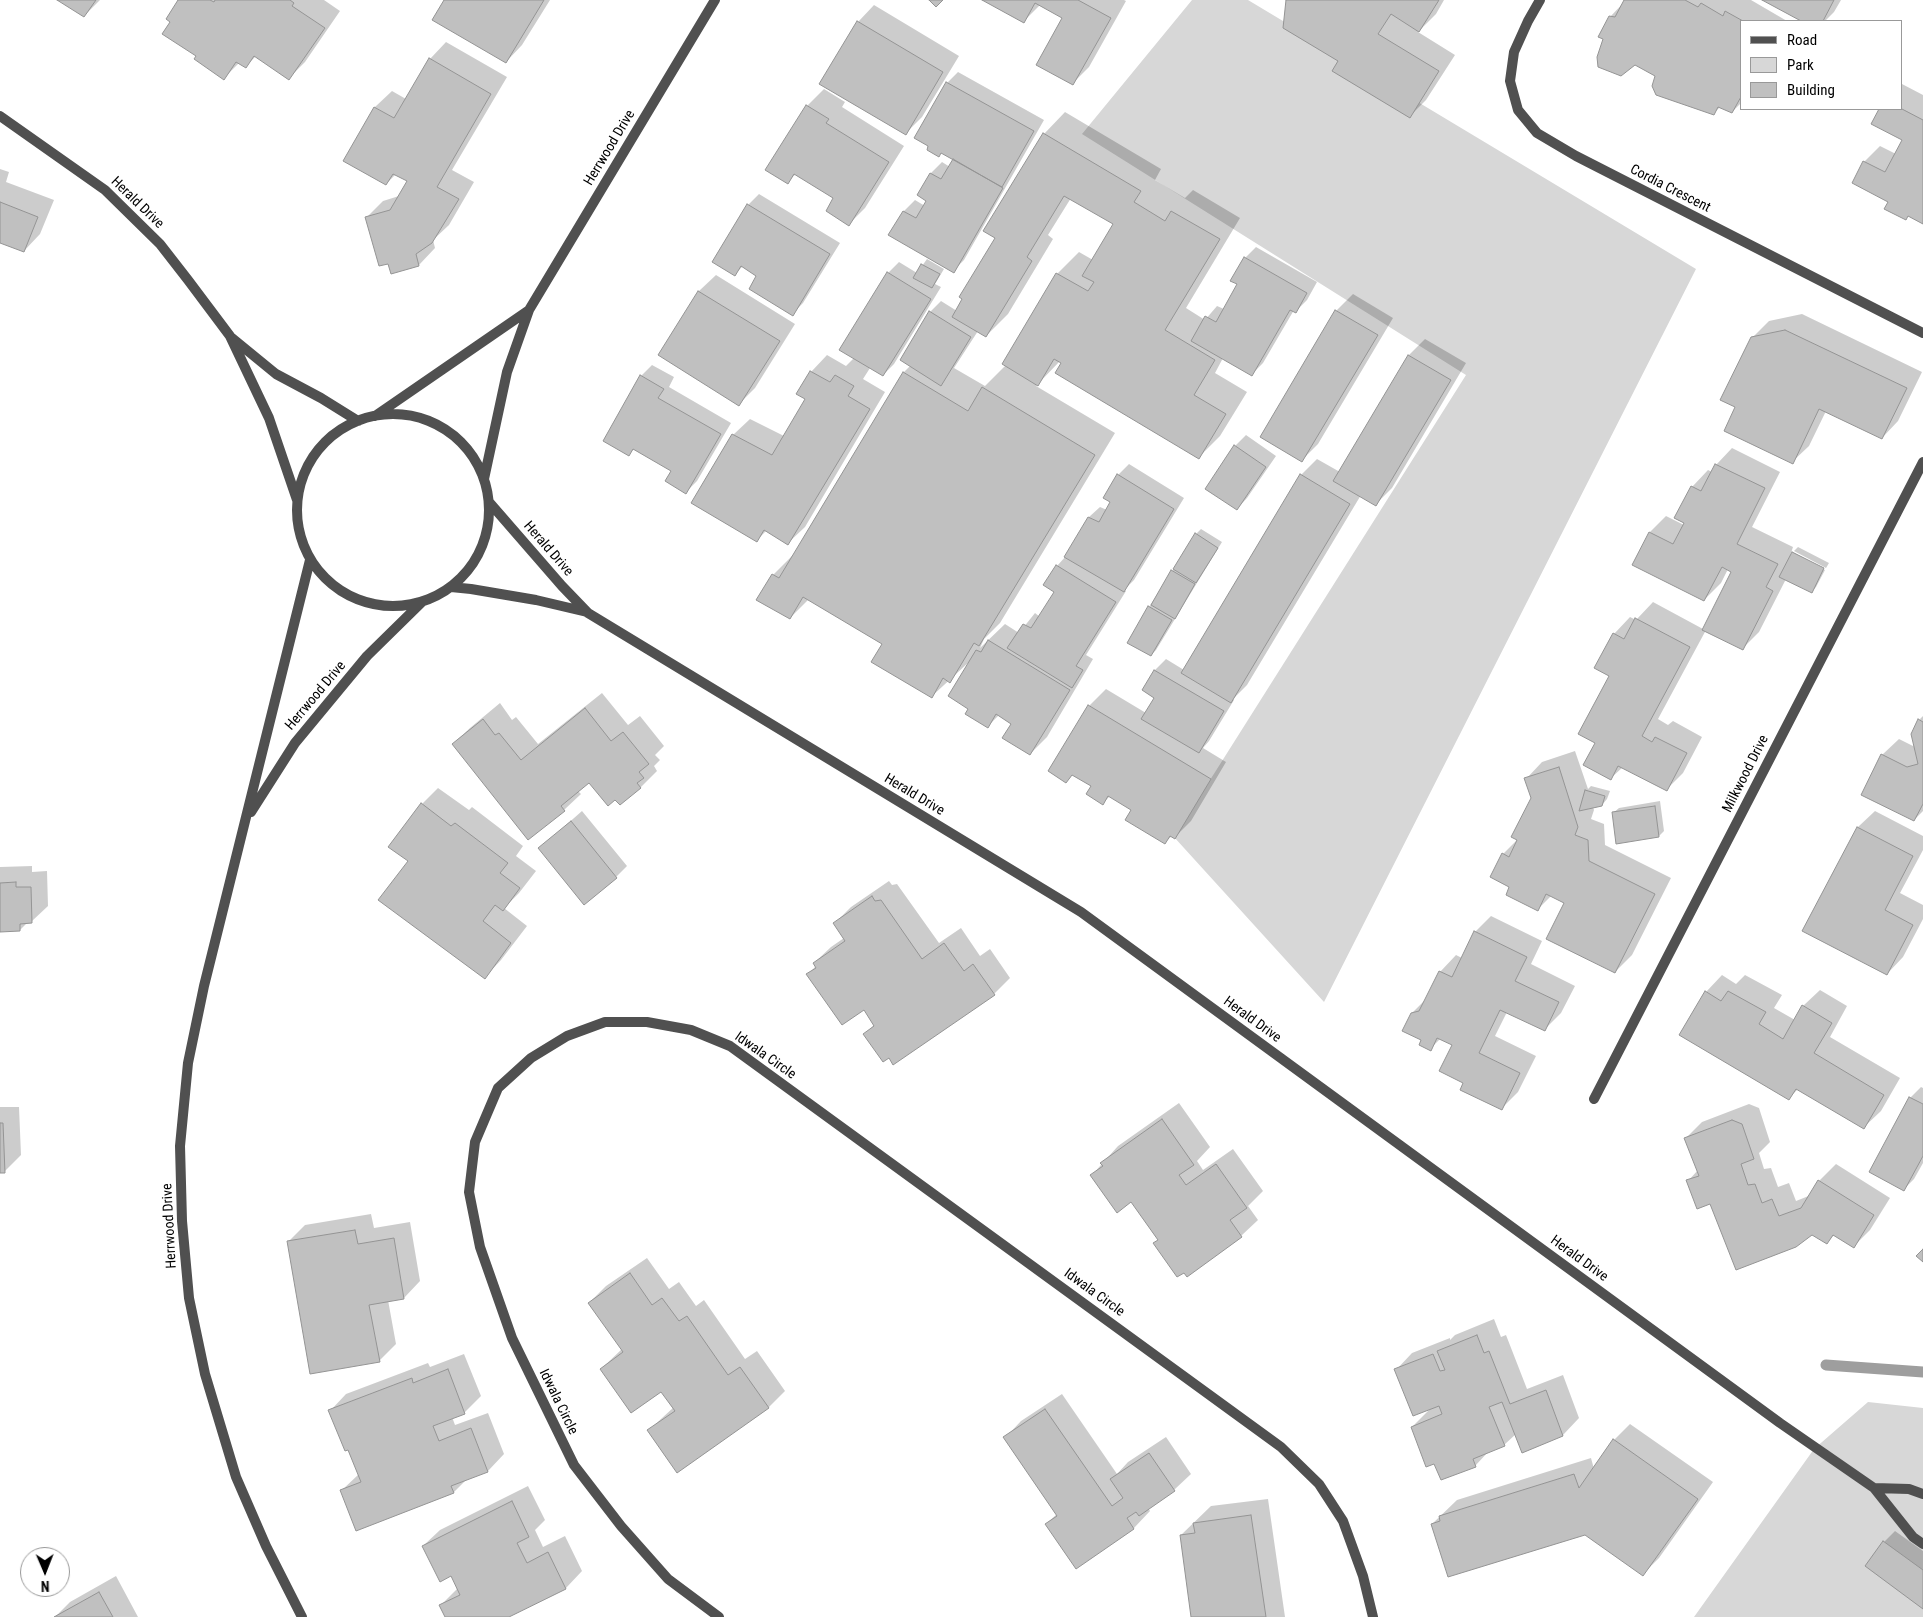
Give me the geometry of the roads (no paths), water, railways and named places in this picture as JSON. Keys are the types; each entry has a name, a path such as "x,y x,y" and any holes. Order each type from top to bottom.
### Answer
{"street":[{"name":"Herrwood Drive","path":"484,479 507,372 529,310 715,0"},
{"name":"Cordia Crescent","path":"1540,0 1514,52 1510,81 1518,110 1537,133 1576,156 1923,333"},
{"name":"Herald Drive","path":"0,116 105,190 160,244 230,336 269,418 297,501"},
{"name":"Herrwood Drive","path":"375,416 529,310"},
{"name":"Herald Drive","path":"230,336 276,374 321,398 358,421"},
{"path":"403,414 429,421 453,435 472,454 484,479 489,502 487,534 474,564 451,587 422,602 390,606 359,600 331,584 310,560 298,532 297,501 304,474 318,450 338,431 358,421 375,416 403,414"},
{"name":"Milkwood Drive","path":"1594,1099 1923,462"},
{"name":"Herald Drive","path":"489,502 588,613 1081,912 1780,1422 1874,1488 1913,1537 1923,1544"},
{"name":"Herrwood Drive","path":"302,1617 266,1546 233,1468 205,1374 189,1298 182,1221 180,1146 188,1063 204,986 310,560"},
{"name":"Herald Drive","path":"451,587 536,600 588,613"},
{"name":"Herrwood Drive","path":"246,819 295,742 367,656 422,602"},
{"name":"Idwala Circle","path":"719,1617 668,1579 621,1526 574,1465 512,1338 480,1247 469,1192 475,1142 498,1088 531,1058 567,1036 606,1022 647,1022 691,1030 730,1046 1281,1447 1319,1484 1343,1521 1362,1576 1373,1617"},
{"path":"1874,1488 1910,1489 1923,1494"}],"waterway":[{"path":"1826,1365 1923,1372"}]}
